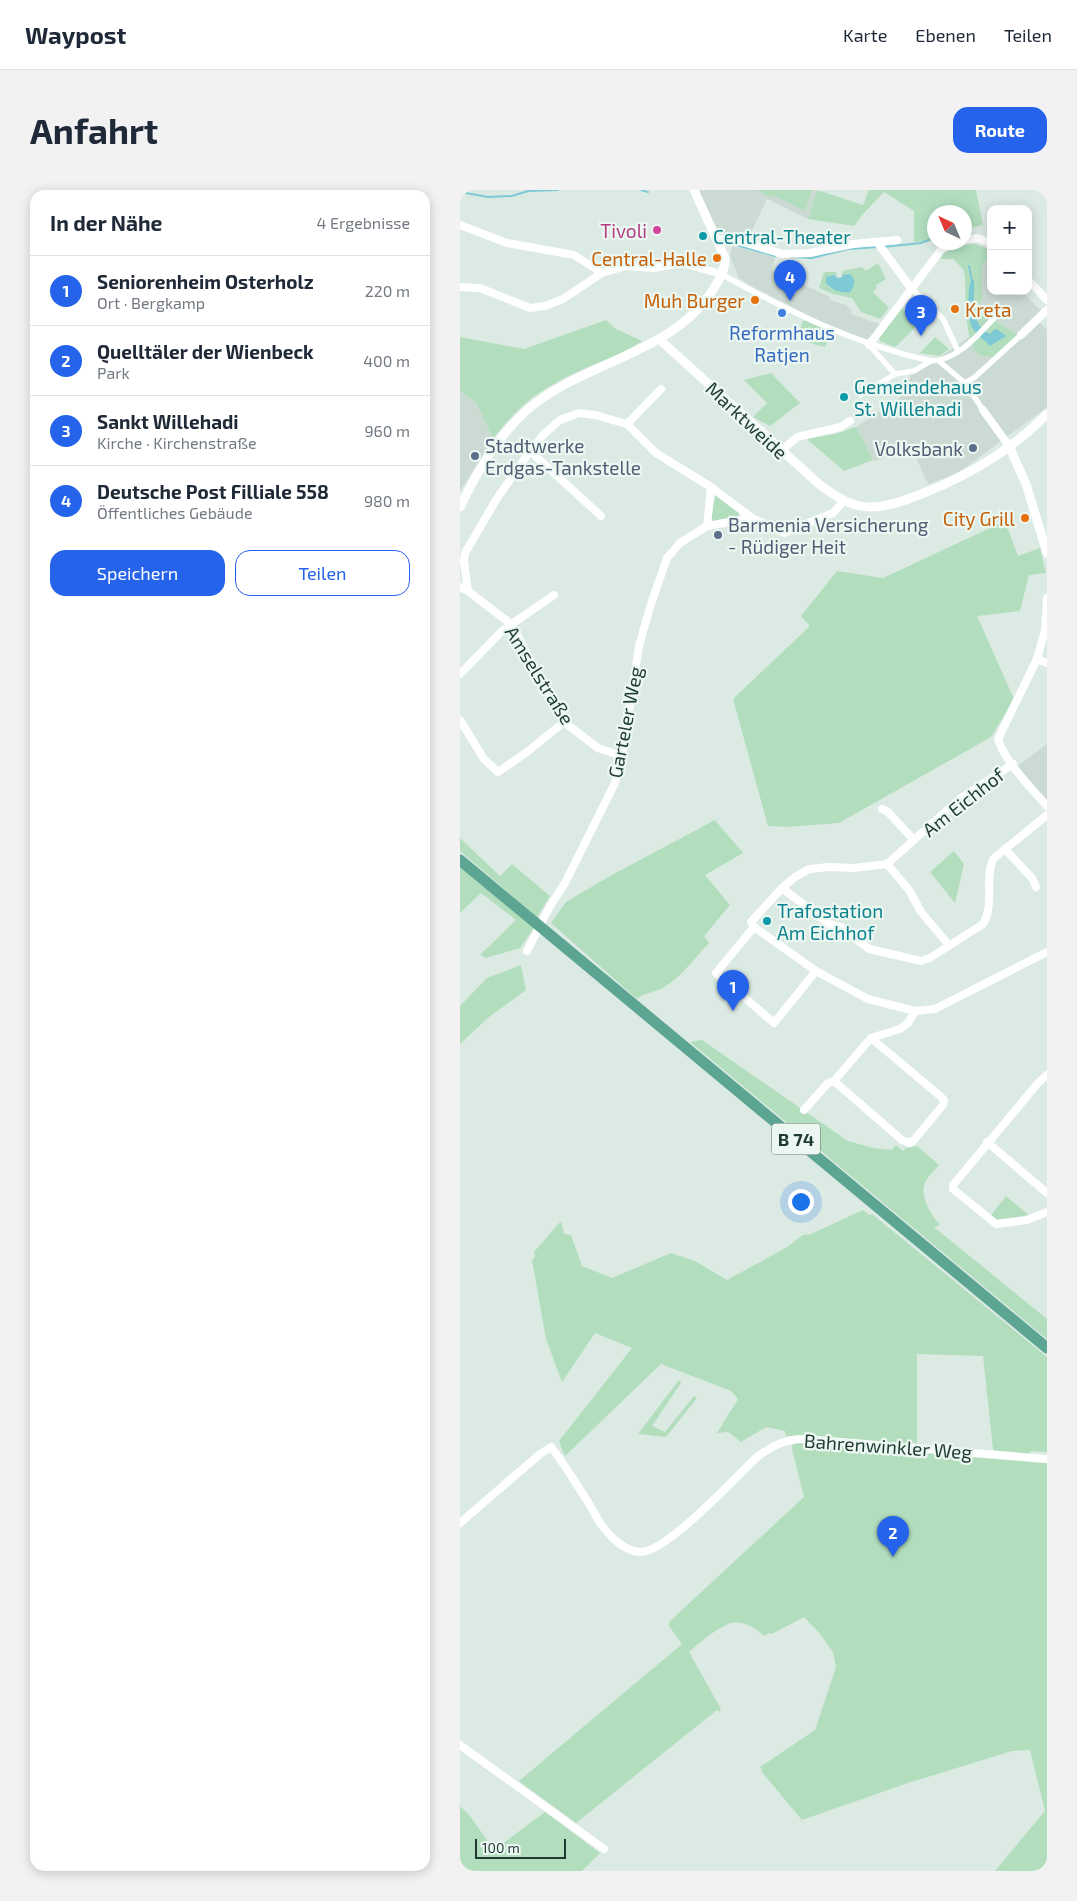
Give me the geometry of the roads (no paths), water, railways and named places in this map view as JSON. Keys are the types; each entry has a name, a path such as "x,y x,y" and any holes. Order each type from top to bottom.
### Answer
{"main road":[{"name":"B 74","path":"460,860 1047,1348"}],"street":[{"path":"460,507 491,452 509,428 527,410 544,397 575,379 659,339 687,318 704,301 726,264 694,190"},
{"path":"460,225 507,243 574,255 602,273"},
{"path":"717,241 729,238 783,254 880,245 897,240"},
{"path":"972,239 977,238 987,242"},
{"path":"880,245 911,288 942,319 958,351"},
{"path":"869,345 941,250"},
{"path":"460,287 480,288 530,308 545,306 563,299 602,273 626,266 654,268 682,263 721,274 802,317 869,345 931,361 939,361 967,346 995,317"},
{"path":"1032,284 1047,300"},
{"path":"965,383 975,377 1047,310"},
{"name":"Marktweide","path":"659,339 781,451 820,485 841,499"},
{"path":"869,345 895,374"},
{"path":"862,395 895,374 914,371 931,361"},
{"path":"939,361 965,383 1009,446 1026,484 1047,553"},
{"path":"627,424 661,390"},
{"path":"468,591 464,561 465,554 496,500 544,434 560,420 579,413 595,415 627,424 656,454 711,487 752,518 784,533 834,513 841,499 858,506 870,507 903,501 955,480 1009,446 1047,414"},
{"path":"781,451 797,437 841,427 850,420"},
{"path":"530,451 601,516"},
{"path":"707,526 711,487"},
{"name":"Garteler Weg","path":"527,952 572,869 615,783 622,756 640,646 665,562 680,543 707,526 752,518"},
{"name":"Amselstraße","path":"460,587 511,624 564,722 598,748 622,756"},
{"path":"460,674 503,630 554,595"},
{"path":"1047,598 1045,630 1037,659 998,739 1000,747 1012,764 1047,806"},
{"path":"1037,659 1047,663"},
{"path":"460,720 484,759 498,772 527,752 564,722"},
{"name":"Am Eichhof","path":"887,864 961,798 1012,764"},
{"name":"Am Eichhof","path":"882,809 887,811 914,840"},
{"path":"782,888 829,924 841,927 869,949 920,961 930,958 983,924 988,916 988,869 993,859 1047,814"},
{"path":"1005,849 1032,878 1036,887"},
{"path":"816,972 774,1023 716,973 782,888 795,877 809,869 829,867 854,868 887,864 910,890 921,912 949,945"},
{"path":"752,925 816,972 868,999 915,1011 935,1009 1047,952"},
{"path":"804,1110 828,1082 834,1081 871,1038 900,1029 908,1023 915,1011"},
{"path":"834,1081 902,1140 910,1143 914,1140 943,1105 944,1100 871,1038"},
{"path":"1047,1075 1038,1082 953,1185 953,1189 996,1224 1027,1220 1047,1212"},
{"path":"988,1142 1047,1193"},
{"name":"Bahrenwinkler Weg","path":"460,1523 540,1454 551,1447 562,1460 602,1526 619,1544 630,1550 641,1552 651,1550 673,1536 757,1457 784,1441 804,1439 1047,1459"},
{"path":"460,1745 604,1849"}],"water":[{"path":"850,274 854,283 850,292 837,291 826,283 826,277 834,275 838,278 842,277 842,275"},
{"path":"972,279 974,280 974,310 979,324 983,330 990,334 995,329 1006,336 990,346 977,334 971,325 969,296"}],"waterway":[{"path":"460,192 488,197 512,196 528,191 558,190"},
{"path":"641,190 648,192"},
{"path":"883,247 927,241"},
{"path":"729,243 775,256"},
{"path":"790,257 812,258 848,249 879,247"},
{"path":"969,266 972,281"}],"place":[{"name":"Tivoli","path":"657,230"},
{"name":"Central-Theater","path":"703,236"},
{"name":"Central-Halle","path":"717,258"},
{"name":"Muh Burger","path":"755,300"},
{"name":"Deutsche Post Filliale 558","path":"790,301"},
{"name":"Kreta","path":"955,309"},
{"name":"Reformhaus Ratjen","path":"782,313"},
{"name":"Sankt Willehadi","path":"921,336"},
{"name":"Gemeindehaus St. Willehadi","path":"844,397"},
{"name":"Volksbank","path":"973,448"},
{"name":"Stadtwerke Erdgas-Tankstelle","path":"475,456"},
{"name":"City Grill","path":"1025,518"},
{"name":"Barmenia Versicherung - Rüdiger Heit","path":"718,535"},
{"name":"Trafostation Am Eichhof","path":"767,921"},
{"name":"Seniorenheim Osterholz","path":"733,1011"},
{"name":"Quelltäler der Wienbeck","path":"893,1557"}]}
